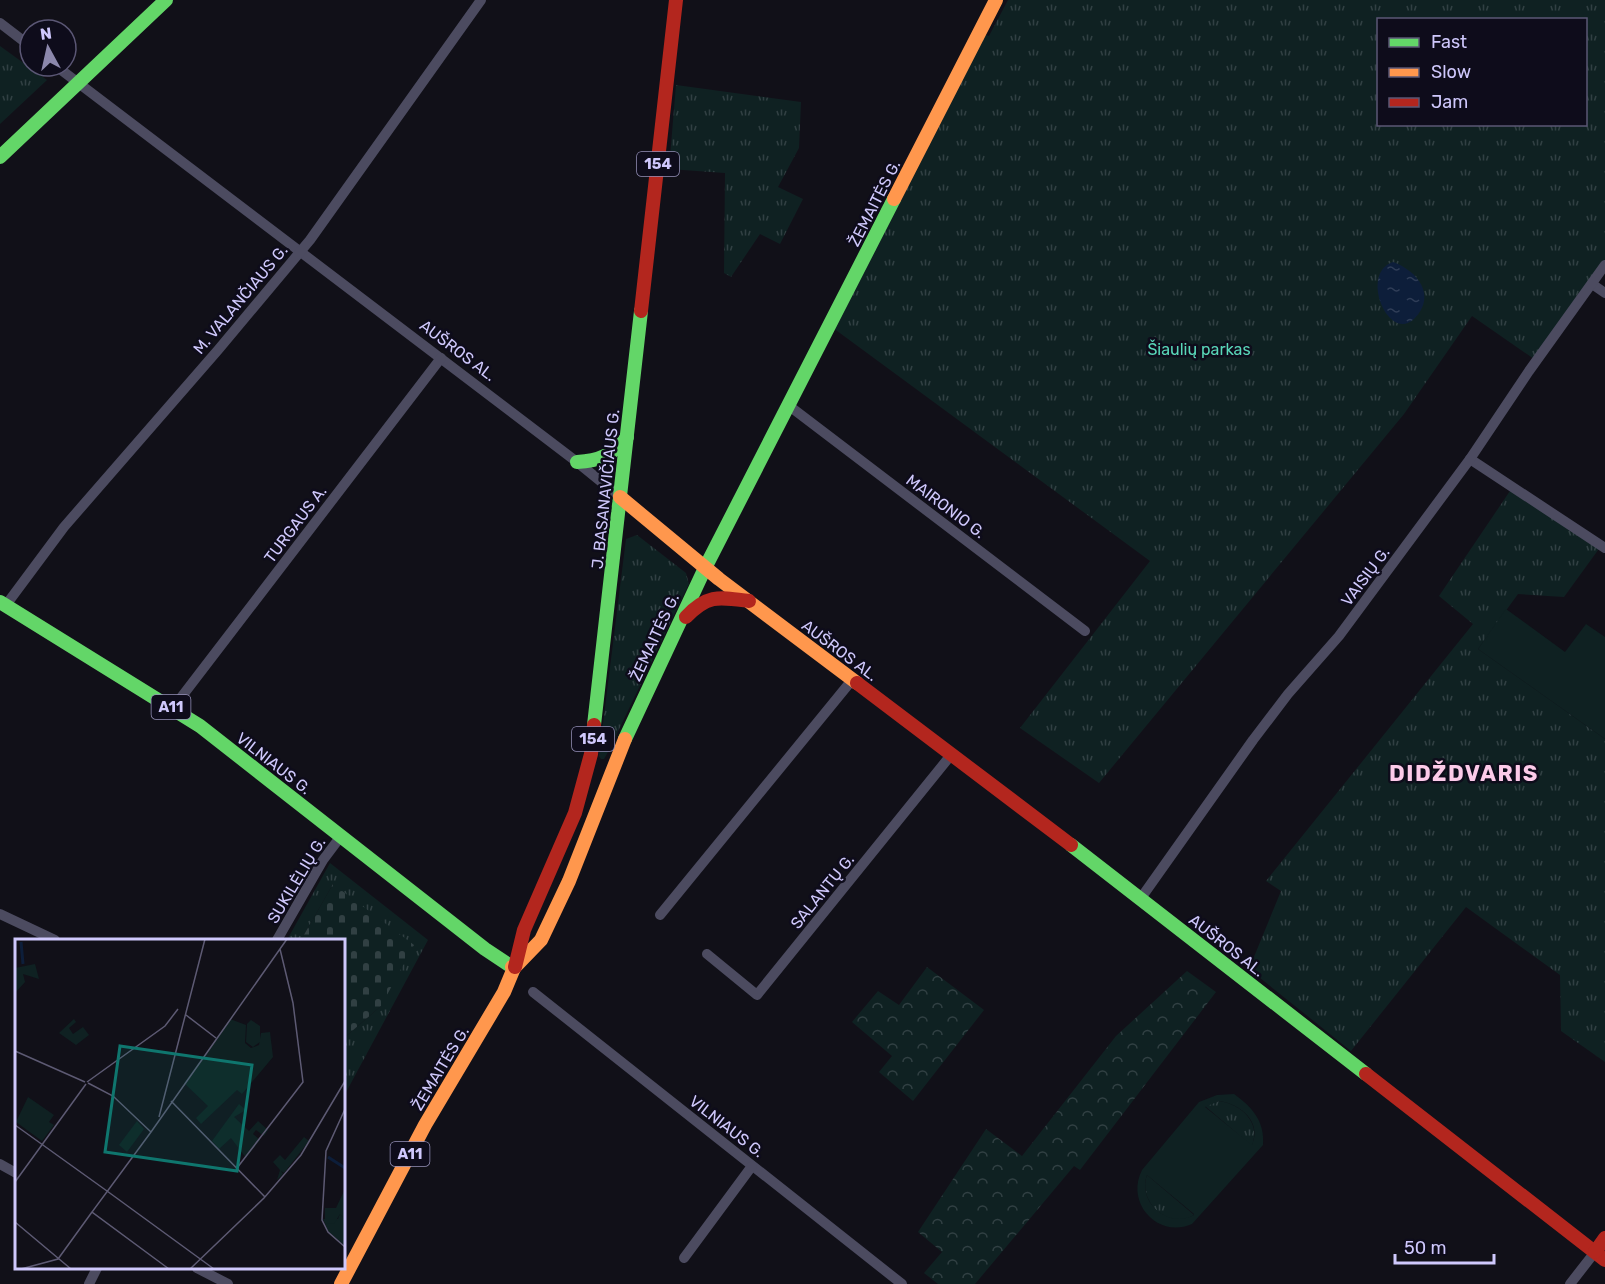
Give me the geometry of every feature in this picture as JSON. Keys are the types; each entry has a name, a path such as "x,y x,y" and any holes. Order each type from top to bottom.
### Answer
{"main road":[{"path":"0,157 166,0"},
{"name":"J. BASANAVIČIAUS G.","path":"514,968 524,930 575,813 591,754 676,0"},
{"name":"ŽEMAITĖS G.","path":"341,1284 425,1125 504,992 514,968 541,940 569,881 627,734 705,568 996,0"},
{"path":"577,462 603,459 617,450 627,436"},
{"name":"AUŠROS AL.","path":"620,497 705,568 1141,898 1600,1256"},
{"path":"677,627 696,605 714,596 749,601"},
{"name":"VILNIAUS G.","path":"3,603 200,726 485,949 514,968"},
{"path":"1600,1256 1605,1238"}],"street":[{"name":"M. VALANČIAUS G.","path":"3,603 64,527 301,251 481,0"},
{"path":"0,23 18,37"},
{"name":"AUŠROS AL.","path":"72,78 301,251 620,497"},
{"name":"VAISIŲ G.","path":"1141,898 1253,740 1288,694 1339,636 1470,459 1529,371 1605,265"},
{"path":"1592,284 1605,293"},
{"name":"TURGAUS A.","path":"173,708 441,358"},
{"name":"MAIRONIO G.","path":"788,405 1085,631"},
{"path":"1470,459 1605,548"},
{"path":"660,915 852,680"},
{"name":"SALANTŲ G.","path":"707,954 758,995 951,755"},
{"name":"SUKILĖLIŲ G.","path":"278,939 323,860 341,836"},
{"path":"0,914 53,939"},
{"name":"VILNIAUS G.","path":"533,992 902,1284"},
{"path":"0,1164 15,1172"},
{"path":"684,1258 752,1166"},
{"path":"1570,1284 1600,1256"},
{"path":"89,1284 96,1269"},
{"path":"199,1269 228,1284"}],"green space":[{"name":"Šiaulių parkas","path":"1008,0 1605,0 1605,265 1537,361 1472,316 1404,414 1099,783 1020,728 1150,561 829,325 979,33 989,36"},
{"path":"0,46 18,59 18,78 44,78 47,80 0,124"},
{"path":"676,85 801,102 799,148 778,187 803,199 780,244 760,234 731,277 724,273 725,173 669,169"},
{"path":"1512,488 1601,546 1564,597 1518,594 1478,649 1605,739 1605,1062 1561,1031 1560,975 1466,907 1351,1051 1249,969 1281,891 1266,881 1473,624 1439,596"},
{"path":"637,535 686,573 689,584 609,750 604,759 601,759 599,756 626,539"},
{"path":"1506,609 1565,652 1586,624 1605,637 1605,739 1478,649"},
{"path":"330,863 428,940 345,1094 345,1037 381,1006 333,884 302,939 288,939"},
{"path":"333,884 414,945 381,1006 345,1037 345,939 302,939"},
{"path":"927,967 984,1010 913,1101 879,1072 892,1056 852,1022 878,991 899,1005"},
{"path":"1187,971 1216,992 1080,1170 1074,1166 975,1284 938,1284 924,1273 942,1252 918,1232 986,1129 1022,1156 1116,1036"},
{"path":"1234,1094 1252,1110 1262,1129 1263,1145 1192,1224 1167,1227 1148,1215 1141,1206 1138,1182 1142,1170 1199,1102 1217,1095","holes":["1219,1101 1235,1106 1248,1116 1254,1129 1252,1145 1205,1107","1147,1175 1194,1214 1194,1215 1175,1219 1157,1211 1147,1195 1145,1185"]},
{"path":"1219,1101 1235,1106 1247,1116 1254,1129 1252,1146 1205,1106"},
{"path":"1147,1175 1194,1215 1184,1219 1175,1219 1157,1211 1147,1195 1145,1185"}],"water":[{"path":"1393,262 1410,271 1417,278 1424,293 1421,310 1414,319 1404,324 1395,322 1387,314 1381,304 1378,291 1378,279 1383,269"}],"traffic: fast":[{"path":"0,157 166,0"},
{"path":"625,739 705,568 894,199"},
{"path":"594,725 641,311"},
{"path":"577,462 605,456 627,437"},
{"path":"0,602 200,726 485,949 512,967"},
{"path":"1071,845 1366,1074"}],"traffic: slow":[{"path":"894,199 996,0"},
{"path":"620,497 719,579 857,683"},
{"path":"514,968 541,940 569,881 625,739"},
{"path":"341,1284 425,1125 504,992 514,968 512,967"}],"traffic: jam":[{"path":"641,311 676,0"},
{"path":"686,617 701,604 714,599 749,601"},
{"path":"857,683 1071,845"},
{"path":"515,967 524,930 575,813 591,754 594,725"},
{"path":"1366,1074 1605,1260"},
{"path":"1595,1252 1605,1238"}],"district":[{"name":"DIDŽDVARIS","path":"1464,773"}]}
